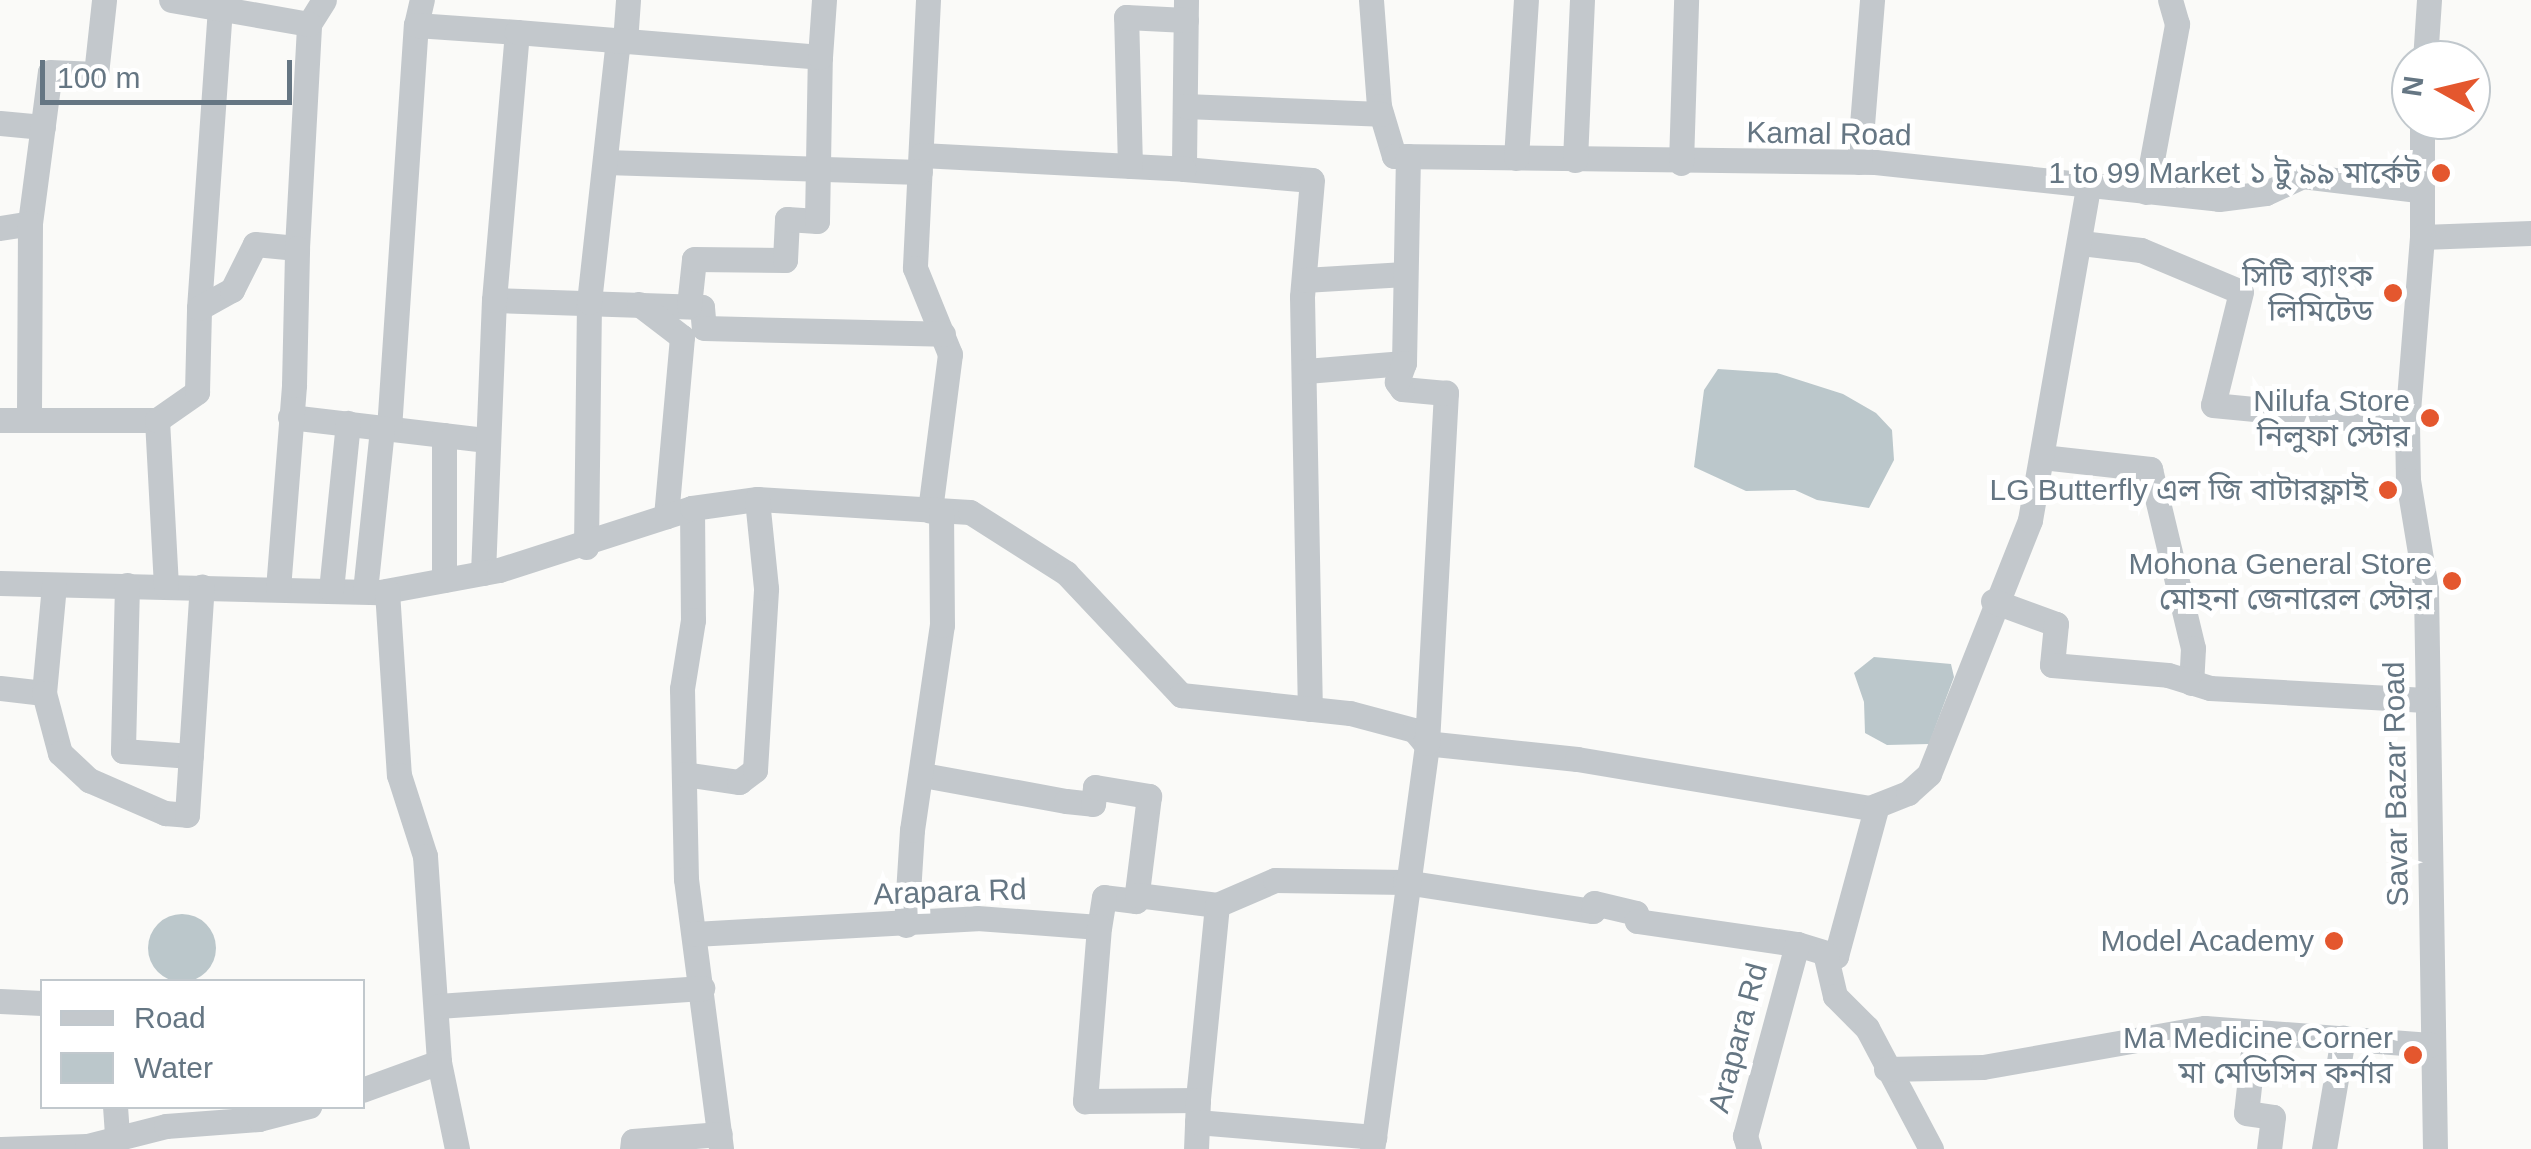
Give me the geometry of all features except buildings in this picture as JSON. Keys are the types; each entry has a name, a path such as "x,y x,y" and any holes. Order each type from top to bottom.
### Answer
{"street":[{"path":"29,418 30,223 50,72 96,74 104,0"},
{"path":"170,0 309,24"},
{"path":"278,588 309,24 324,0"},
{"path":"586,547 589,302 628,0"},
{"path":"690,306 694,259 785,260 787,219 817,221 824,0"},
{"path":"906,925 942,625 936,511 950,354 914,268 928,0"},
{"path":"922,774 1093,804 1095,787 1149,796 1136,901 1104,897 1085,1101 1198,1111 1373,1143 1405,882 1427,743 1446,393 1402,389 1397,382 1404,364 1408,156 1394,156 1380,114 1371,0"},
{"path":"1516,158 1526,0"},
{"path":"1575,160 1582,0"},
{"path":"1681,163 1686,0"},
{"path":"1859,162 1872,0"},
{"path":"2146,192 2176,24 2170,0"},
{"path":"2426,40 2429,0"},
{"path":"0,420 158,420 197,392 199,308 220,8"},
{"path":"1130,166 1126,17 1186,10 1184,169"},
{"path":"457,1149 439,1062 425,856 400,776 376,591 419,13 517,32 820,57"},
{"path":"483,573 485,440 517,32"},
{"path":"1185,106 1380,114"},
{"path":"0,123 43,127"},
{"name":"Savar Bazar Road","path":"2421,140 2418,190 2422,237 2407,424 2426,589 2430,1045 2435,1149"},
{"name":"Kamal Road","path":"1408,156 1681,163 1859,162 2219,200 2266,193 2302,176 2418,190"},
{"path":"606,162 1130,166 1312,180 1304,280 1310,709"},
{"path":"0,583 376,591 483,573 586,547 692,508 757,500 970,512 1002,527 1066,573 1181,694 1310,709 1414,730 1427,743 1876,805 1908,794 1929,774 1993,601 2030,520 2088,186"},
{"path":"0,228 30,223"},
{"path":"2422,237 2531,233"},
{"path":"2081,243 2141,250 2241,292 2213,406 2407,424"},
{"path":"199,308 232,290 255,244 296,248"},
{"path":"1304,280 1406,274"},
{"path":"494,300 702,307 704,328 942,334"},
{"path":"639,304 682,337 666,516"},
{"path":"1306,371 1404,364"},
{"path":"290,416 485,440"},
{"path":"158,420 166,586"},
{"path":"331,590 348,424"},
{"path":"444,435 444,580"},
{"path":"2042,457 2150,469 2193,648 2192,682"},
{"path":"684,774 739,782 755,770 766,588 757,500"},
{"path":"632,1149 633,1141 721,1142 694,934 684,774 692,508"},
{"path":"54,584 44,693 60,753 89,780 165,812 187,815 202,586"},
{"path":"127,585 123,751 191,756"},
{"path":"1993,601 2056,624 2052,665 2192,682 2426,700"},
{"path":"0,688 44,693"},
{"path":"1137,895 1217,906 1275,880 1405,882 1593,911 1594,903 1636,913 1638,921 1797,944 1836,956 1876,805"},
{"path":"1196,1149 1217,906"},
{"name":"Arapara Rd","path":"694,934 978,918 1099,927"},
{"name":"Arapara Rd","path":"1749,1149 1745,1136 1797,944"},
{"path":"1825,953 1836,996 1867,1028 1931,1149"},
{"path":"438,1006 702,988"},
{"path":"0,1001 40,1002"},
{"path":"1886,1069 1983,1066 2205,1028 2430,1045"},
{"path":"2255,1032 2246,1113 2274,1117 2269,1149"},
{"path":"2324,1149 2343,1038"},
{"path":"365,1089 439,1062"},
{"path":"115,1109 118,1138"},
{"path":"1,1149 68,1148 292,1109"}],"water":[{"path":"1718,369 1777,373 1843,394 1876,413 1892,430 1894,460 1869,508 1817,500 1795,490 1746,491 1694,467 1704,390"},
{"path":"1874,657 1951,664 1954,677 1929,744 1887,745 1865,733 1864,702 1854,673"},
{"path":"169,916 195,916 214,935 214,961 196,979 168,979 150,961 150,935"}],"place":[{"name":"1 to 99 Market ১ টু ৯৯ মার্কেট","path":"2441,173"},
{"name":"সিটি ব্যাংক লিমিটেড","path":"2393,293"},
{"name":"Nilufa Store নিলুফা স্টোর","path":"2430,418"},
{"name":"LG Butterfly এল জি বাটারফ্লাই","path":"2388,490"},
{"name":"Mohona General Store মোহনা জেনারেল স্টোর","path":"2452,581"},
{"name":"Model Academy","path":"2334,941"},
{"name":"Ma Medicine Corner মা মেডিসিন কর্নার","path":"2413,1055"}]}
